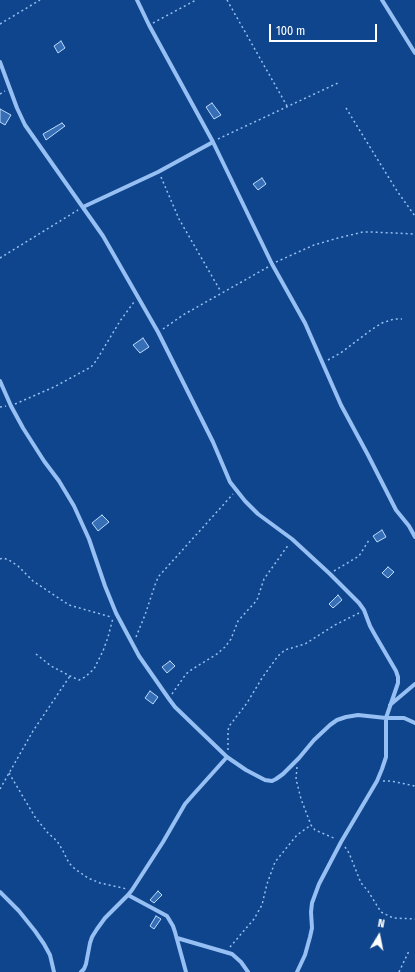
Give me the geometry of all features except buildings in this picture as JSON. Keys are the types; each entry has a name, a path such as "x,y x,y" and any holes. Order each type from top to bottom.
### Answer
{"street":[{"path":"137,0 149,25 213,142 272,264 305,323 341,405 396,510 409,526 415,537"},
{"path":"382,0 415,53"},
{"path":"0,62 25,125 103,236 158,332 213,442 230,482 245,501 258,514 292,539 359,603 398,677 398,683 386,718 386,757 382,769 377,781 341,842 319,884 312,903 312,928 305,955 297,972"},
{"path":"83,207 158,172 213,142"},
{"path":"0,381 11,406 35,448 59,481 74,506 116,613 139,656 175,707 227,757 246,770 265,780 272,781 283,774 314,740 330,724 337,720 358,715 404,718 415,723"},
{"path":"390,705 415,684"},
{"path":"81,972 86,964 92,936 105,918 132,890 164,842 185,804 227,757"},
{"path":"0,892 19,912 44,944 50,955 54,972"},
{"path":"128,895 167,916 173,926 186,972"},
{"path":"177,938 232,954 241,962 248,972"}],"path":[{"path":"0,24 40,0"},
{"path":"149,25 196,0"},
{"path":"226,0 287,106"},
{"path":"213,142 340,82"},
{"path":"346,108 397,191 415,216"},
{"path":"158,172 179,219 221,292"},
{"path":"0,258 83,207"},
{"path":"158,332 221,292 272,264 314,245 363,232 415,234"},
{"path":"11,406 54,387 91,367 138,297"},
{"path":"323,363 342,352 382,323 394,319 402,319"},
{"path":"133,644 159,576 237,490"},
{"path":"169,699 186,674 217,654 228,643 238,621 257,600 267,575 292,539"},
{"path":"330,574 359,556 369,540"},
{"path":"0,559 3,558 14,563 33,581 69,605 113,617 103,651 94,669 85,678 79,680 70,676 51,666 36,654"},
{"path":"227,757 228,730 230,725 247,703 262,678 278,656 286,650 306,644 335,625 364,610"},
{"path":"0,789 33,731 70,676"},
{"path":"299,758 296,780 301,799 311,825 315,830 341,842 349,853 362,883 381,912 393,918 415,919"},
{"path":"9,773 35,817 62,848 69,863 75,869 88,878 100,883 132,890"},
{"path":"377,781 391,781 415,786"},
{"path":"225,953 241,936 254,919 262,905 267,884 275,862 297,835 311,825"},
{"path":"398,972 409,951"}]}
